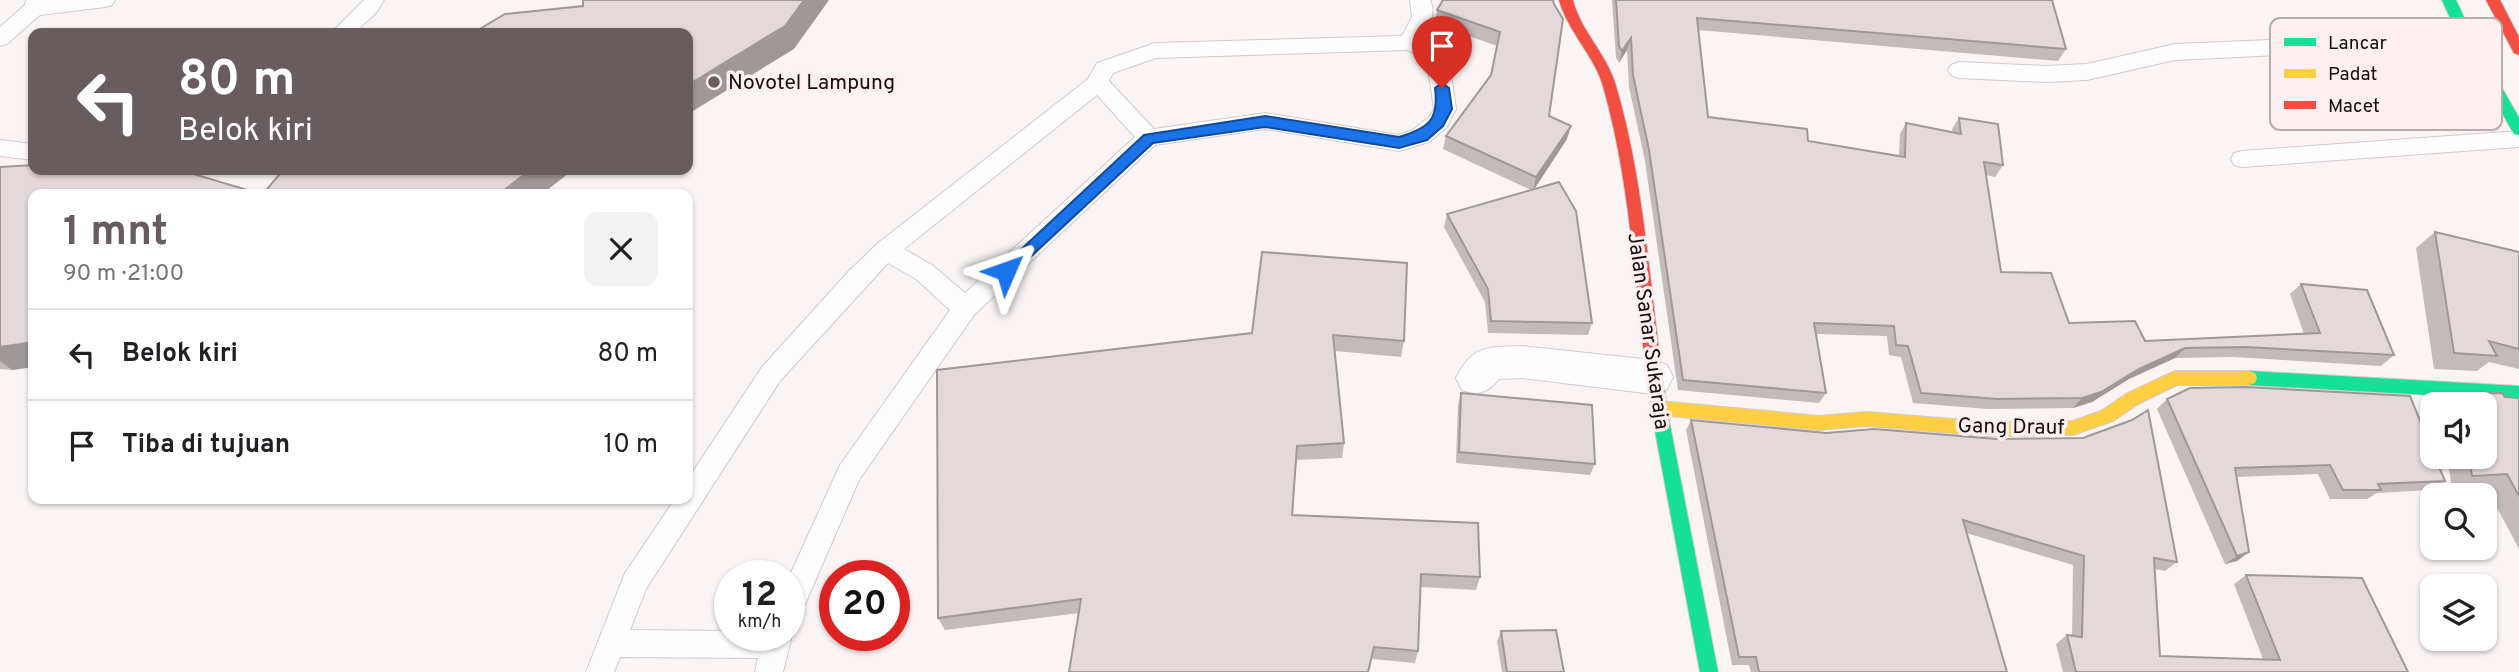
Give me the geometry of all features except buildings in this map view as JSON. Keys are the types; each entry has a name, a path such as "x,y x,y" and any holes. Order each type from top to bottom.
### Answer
{"main road":[{"name":"Jalan Sanar Sukaraja","path":"1566,0 1569,17 1608,81 1625,156 1656,392 1709,672"},
{"path":"2449,0 2457,18"},
{"path":"2493,0 2519,50"},
{"path":"2502,100 2519,130"},
{"name":"Gang Drauf","path":"1656,392 1819,423 1867,419 1988,429 2073,428 2107,416 2132,399 2175,378 2234,377 2519,393"}],"street":[{"path":"1476,378 1489,363 1521,362 1656,392"}],"lane":[{"path":"0,38 35,4 105,0"},
{"path":"347,28 374,0"},
{"path":"1408,43 1423,15 1424,6 1420,0"},
{"path":"693,493 771,374 856,279 886,250 1098,83 1105,68 1154,51 1408,43 1430,51 1436,58 1445,109 1438,122 1422,136 1399,143 1265,121 1149,138 965,309 849,473 805,573"},
{"path":"1959,70 2046,74 2087,72 2175,52 2270,48"},
{"path":"1098,83 1149,138"},
{"path":"2242,159 2519,139"},
{"path":"0,148 28,151"},
{"path":"886,250 924,272 965,309"},
{"path":"600,672 635,582 686,504"},
{"path":"612,643 714,648"}],"traffic: fast":[{"path":"2449,0 2457,18"},
{"path":"2502,100 2519,130"},
{"path":"2249,378 2519,393"},
{"path":"1661,420 1709,672"}],"traffic: slow":[{"path":"1659,408 1819,423 1867,419 1988,429 2073,428 2107,416 2132,399 2175,378 2249,378"}],"traffic: jam":[{"path":"1566,0 1574,22 1605,73 1619,125 1634,209 1648,336 1661,420"},
{"path":"2493,0 2519,50"}],"place":[{"name":"Novotel Lampung","path":"714,82"}],"route":[{"path":"1006,271 1149,138 1265,121 1399,143 1422,136 1438,122 1445,109 1442,88"}]}
